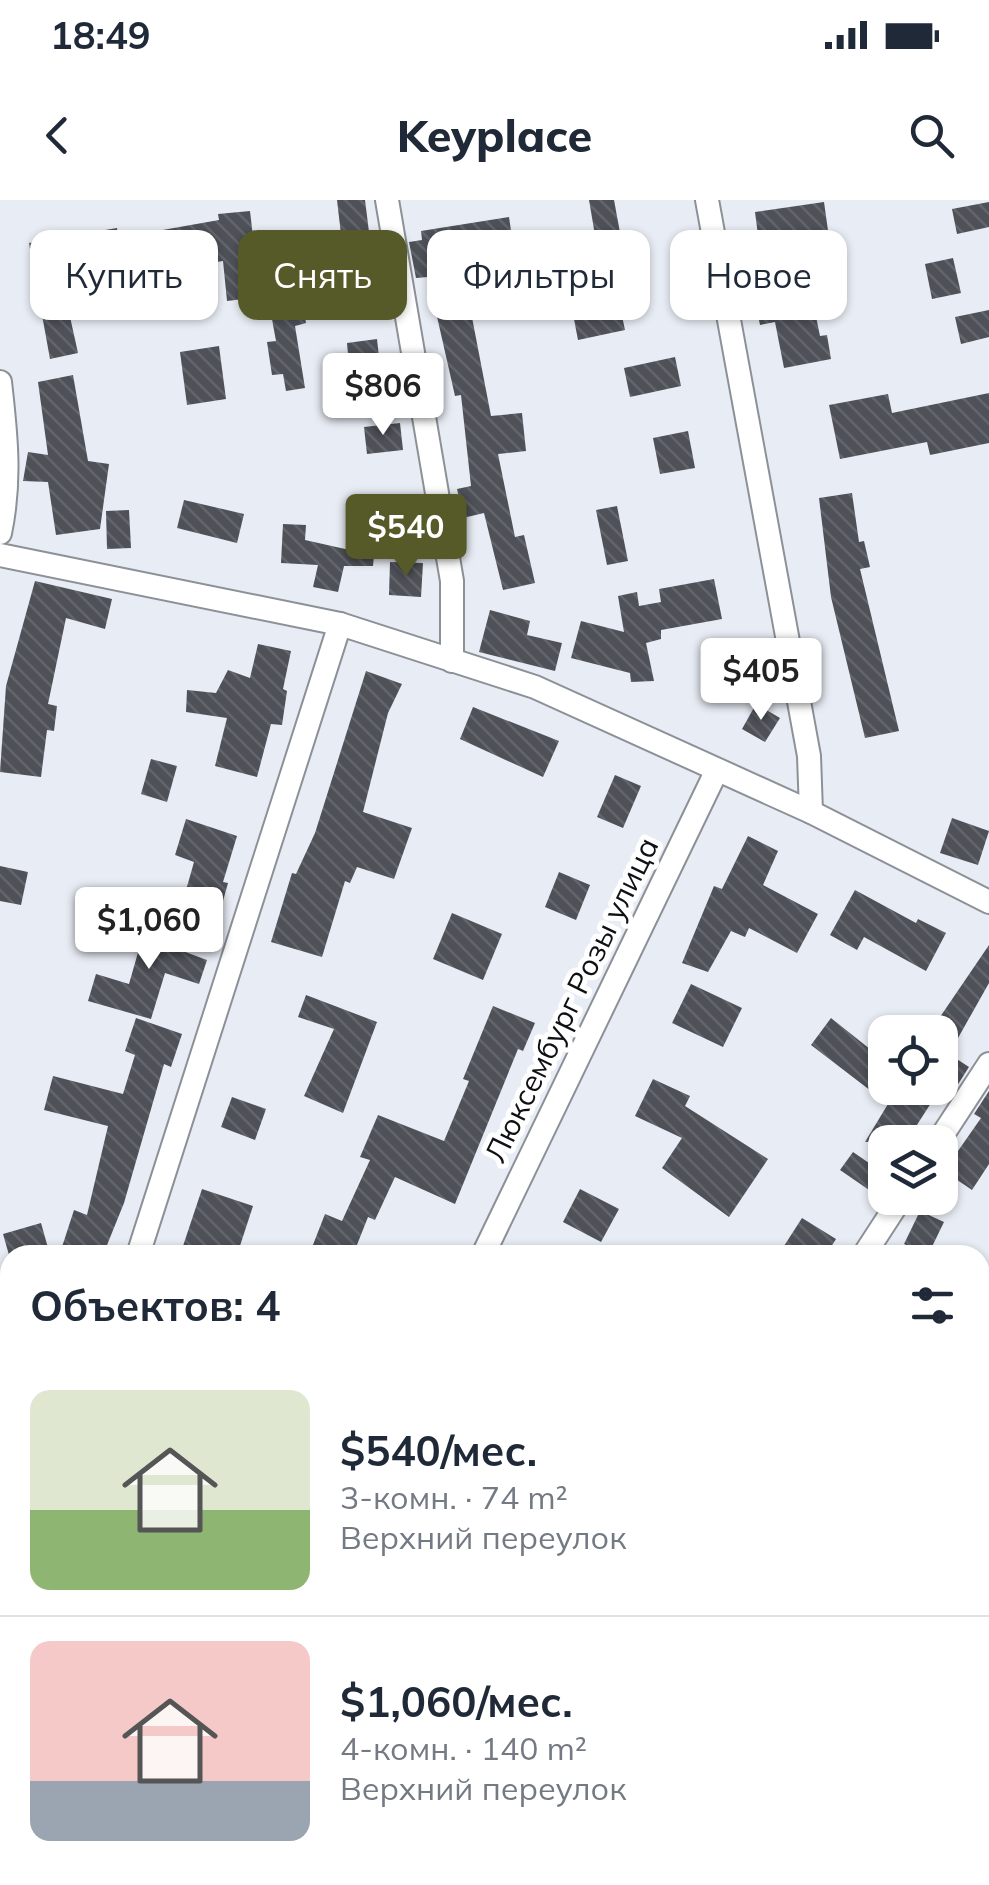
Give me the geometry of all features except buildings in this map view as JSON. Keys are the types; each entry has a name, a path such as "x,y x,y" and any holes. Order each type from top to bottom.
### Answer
{"street":[{"path":"386,200 452,581 452,660"},
{"path":"707,200 808,756 812,812"},
{"path":"0,382 8,460 8,494 0,532"},
{"path":"0,555 340,624 535,687 716,772 812,812 989,902"},
{"path":"141,1245 340,624"},
{"name":"Люксембург Розы улица","path":"488,1245 716,772"},
{"path":"949,1125 989,1064"},
{"path":"871,1245 891,1215"}]}
